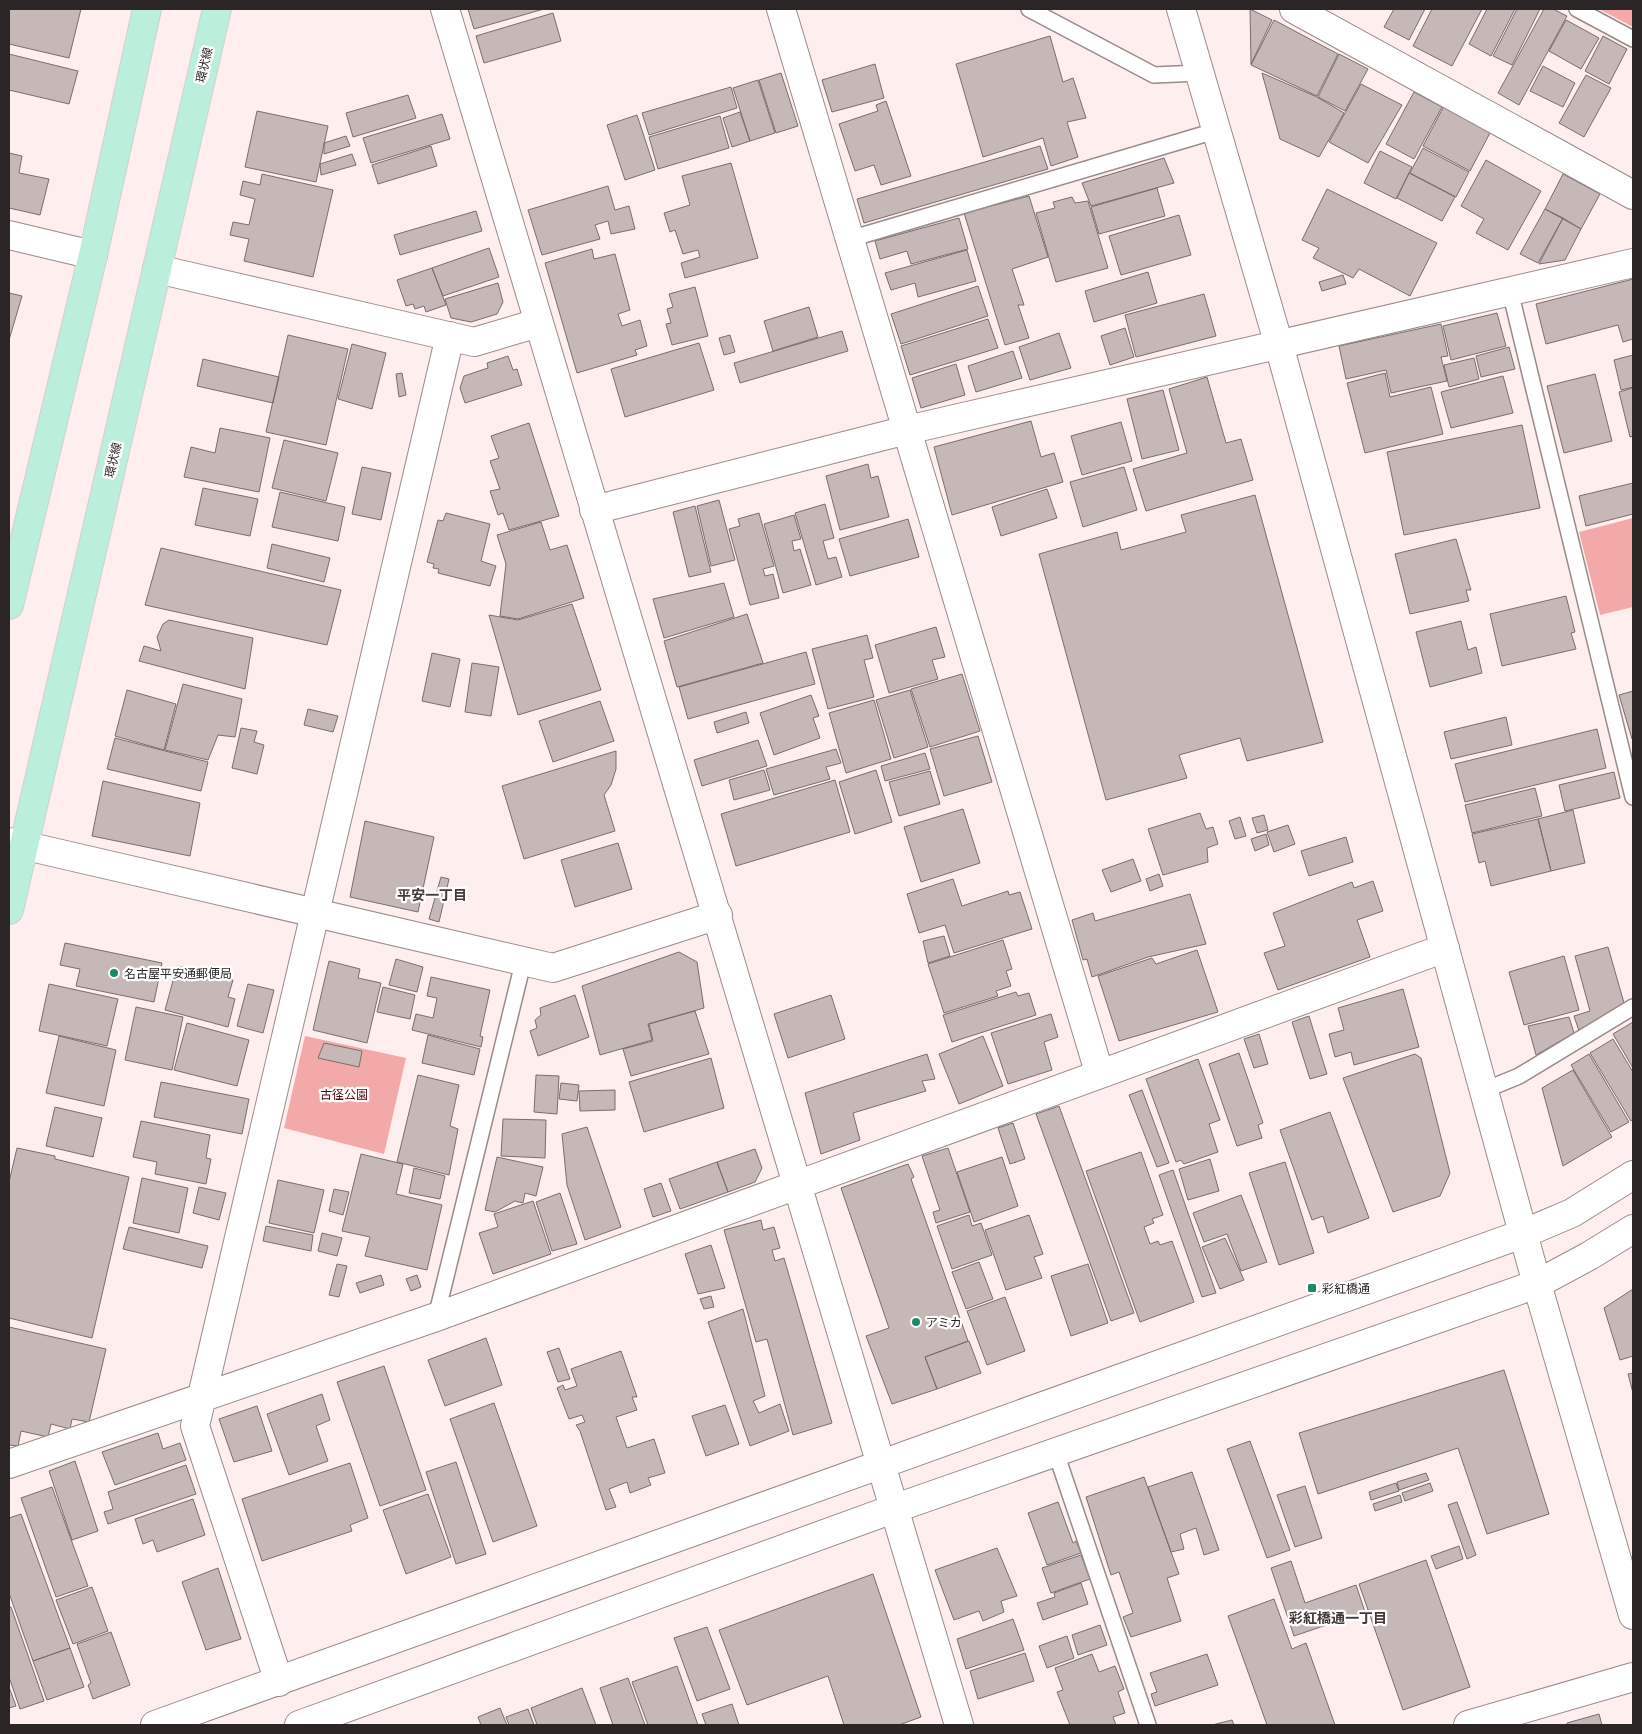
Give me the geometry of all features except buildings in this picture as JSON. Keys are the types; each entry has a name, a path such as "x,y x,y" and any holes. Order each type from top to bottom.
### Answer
{"main road":[{"path":"9,606 148,9"},
{"name":"環状線","path":"9,910 16,844 157,269 217,9"}],"street":[{"path":"445,9 594,510 718,915 880,1465 959,1725"},
{"path":"781,9 1099,1072"},
{"path":"1181,9 1279,345 1525,1233 1537,1284 1633,1615"},
{"path":"1294,9 1633,195"},
{"path":"9,235 92,255"},
{"path":"594,510 907,430 1633,263"},
{"path":"157,269 474,342 538,323"},
{"path":"279,1682 195,1426 200,1398 450,336"},
{"path":"16,844 552,968 718,915"},
{"path":"9,1464 436,1317 1099,1072 1445,948"},
{"path":"155,1725 1525,1233 1572,1213 1633,1175"},
{"path":"299,1725 894,1509 1537,1284 1589,1256 1633,1229"},
{"path":"1468,1725 1633,1677"}],"lane":[{"path":"1029,9 1154,76 1199,73"},
{"path":"1577,9 1633,39"},
{"path":"850,239 1215,130"},
{"path":"1510,291 1633,797"},
{"path":"436,1317 524,963"},
{"path":"1484,1090 1519,1076 1633,1007"},
{"path":"1056,1453 1148,1725"}],"green space":[{"path":"1599,9 1633,9 1633,27"},
{"path":"1633,518 1633,607 1600,615 1579,532"},
{"name":"古径公園","path":"305,1036 406,1058 384,1154 284,1128"}],"place":[{"name":"名古屋平安通郵便局","path":"114,973"},
{"name":"彩紅橋通","path":"1312,1288"},
{"name":"アミカ","path":"916,1322"}],"district":[{"name":"平安一丁目","path":"432,894"},
{"name":"彩紅橋通一丁目","path":"1338,1617"}]}
